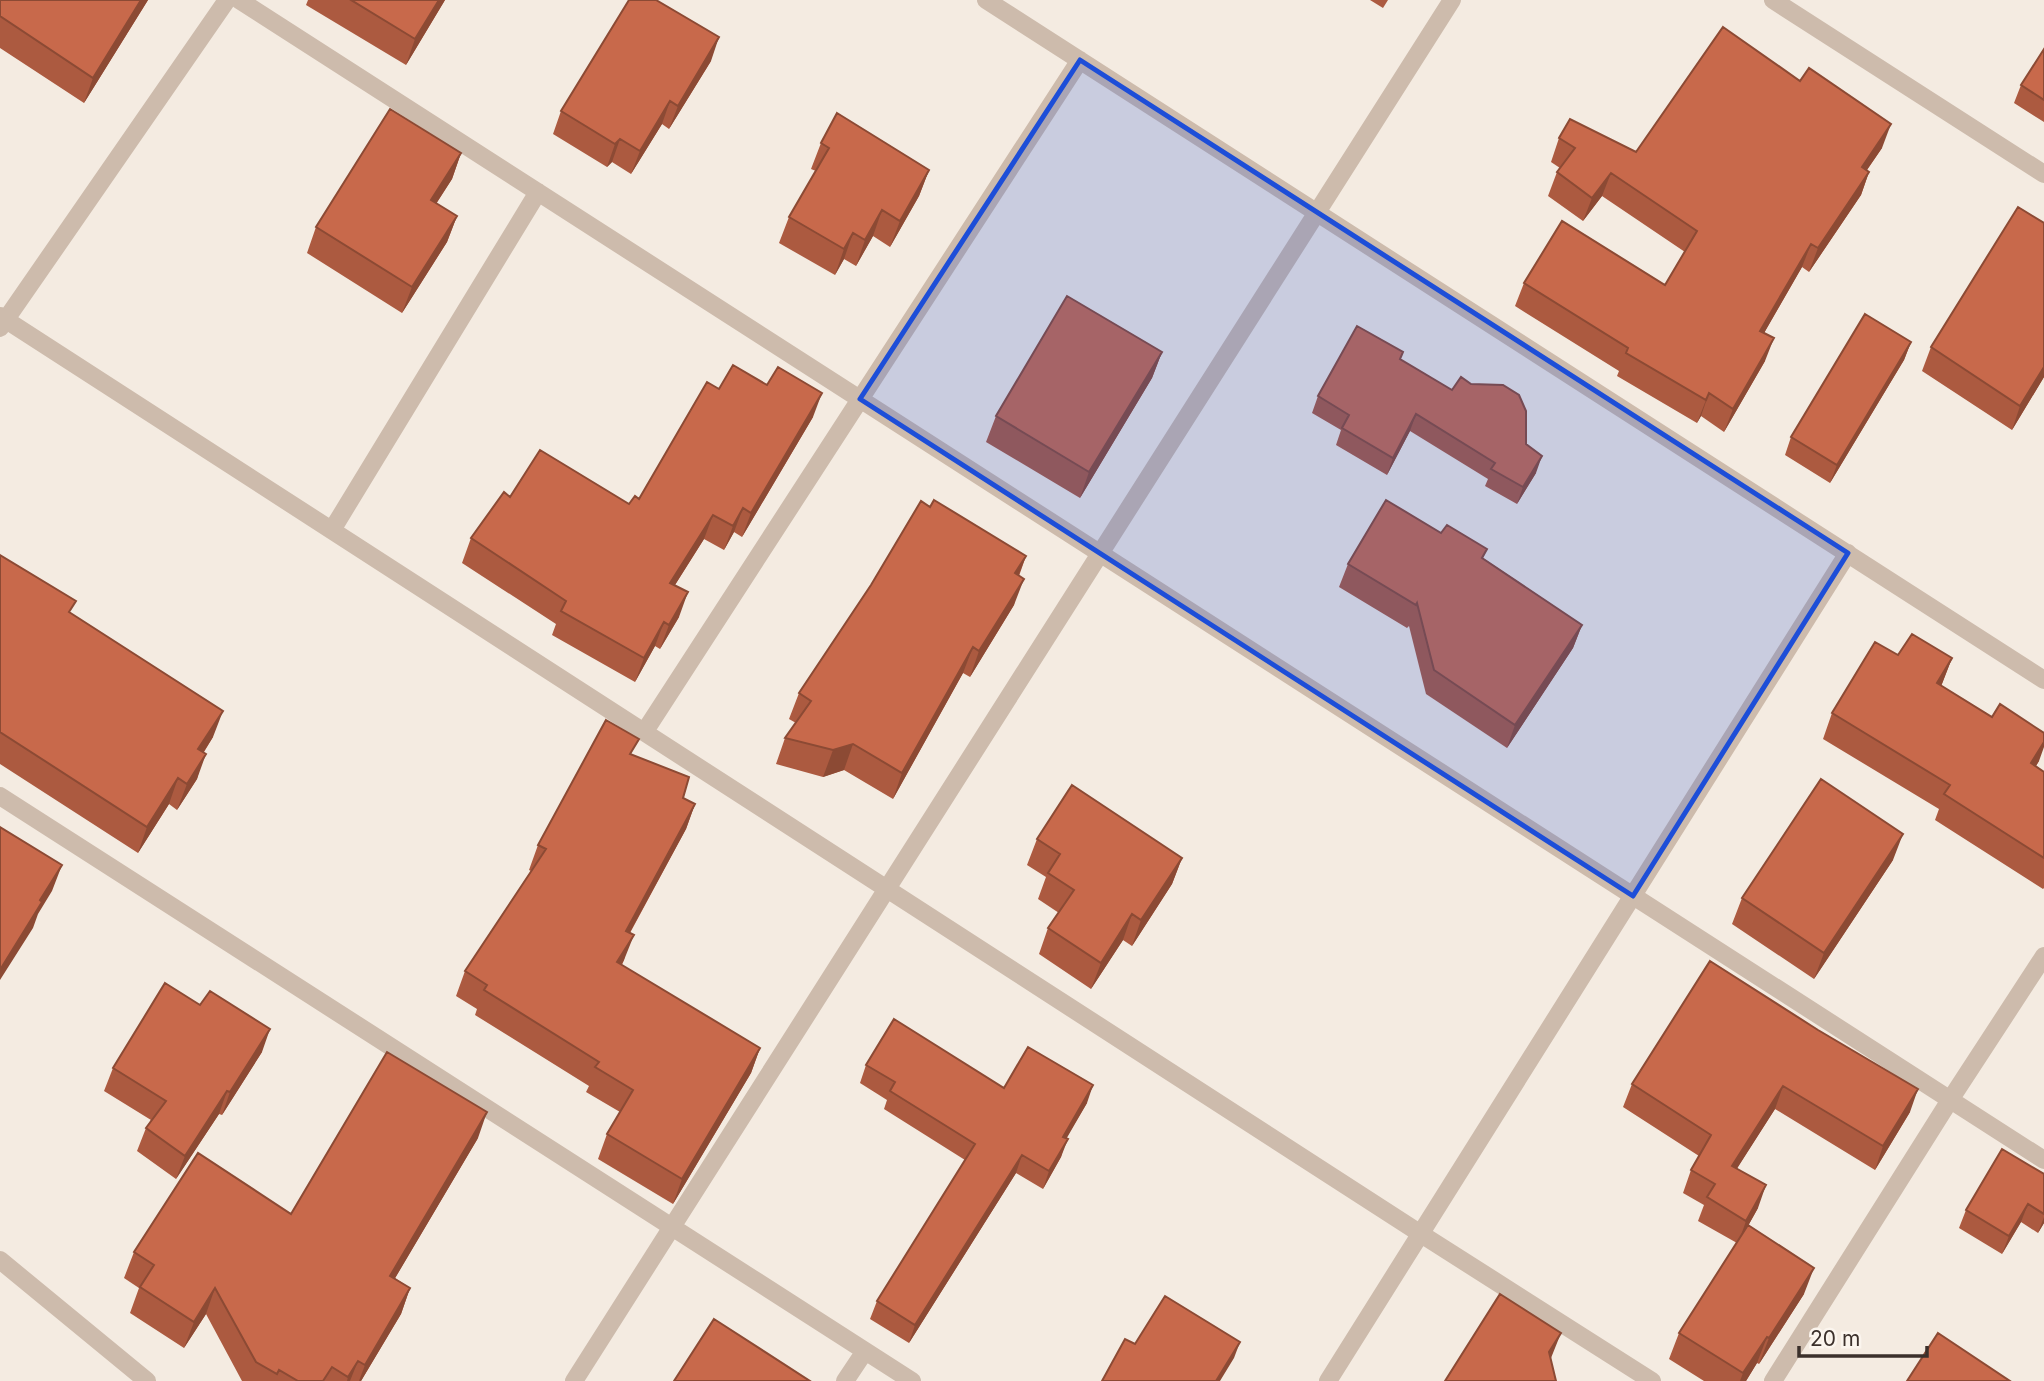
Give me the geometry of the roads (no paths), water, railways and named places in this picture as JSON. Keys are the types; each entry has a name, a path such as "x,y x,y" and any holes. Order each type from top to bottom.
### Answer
{"street":[{"path":"227,0 2,321 645,731 1420,1234 1652,1381"},
{"path":"239,0 2044,1160"},
{"path":"986,0 2044,680"},
{"path":"574,1381 1452,0"},
{"path":"1773,0 2044,174"},
{"path":"645,731 1080,61"},
{"path":"332,530 538,192"},
{"path":"1328,1381 1848,554"},
{"path":"0,796 912,1381"},
{"path":"1773,1381 2044,956"},
{"path":"0,1260 147,1381"},
{"path":"845,1381 865,1351"}]}
